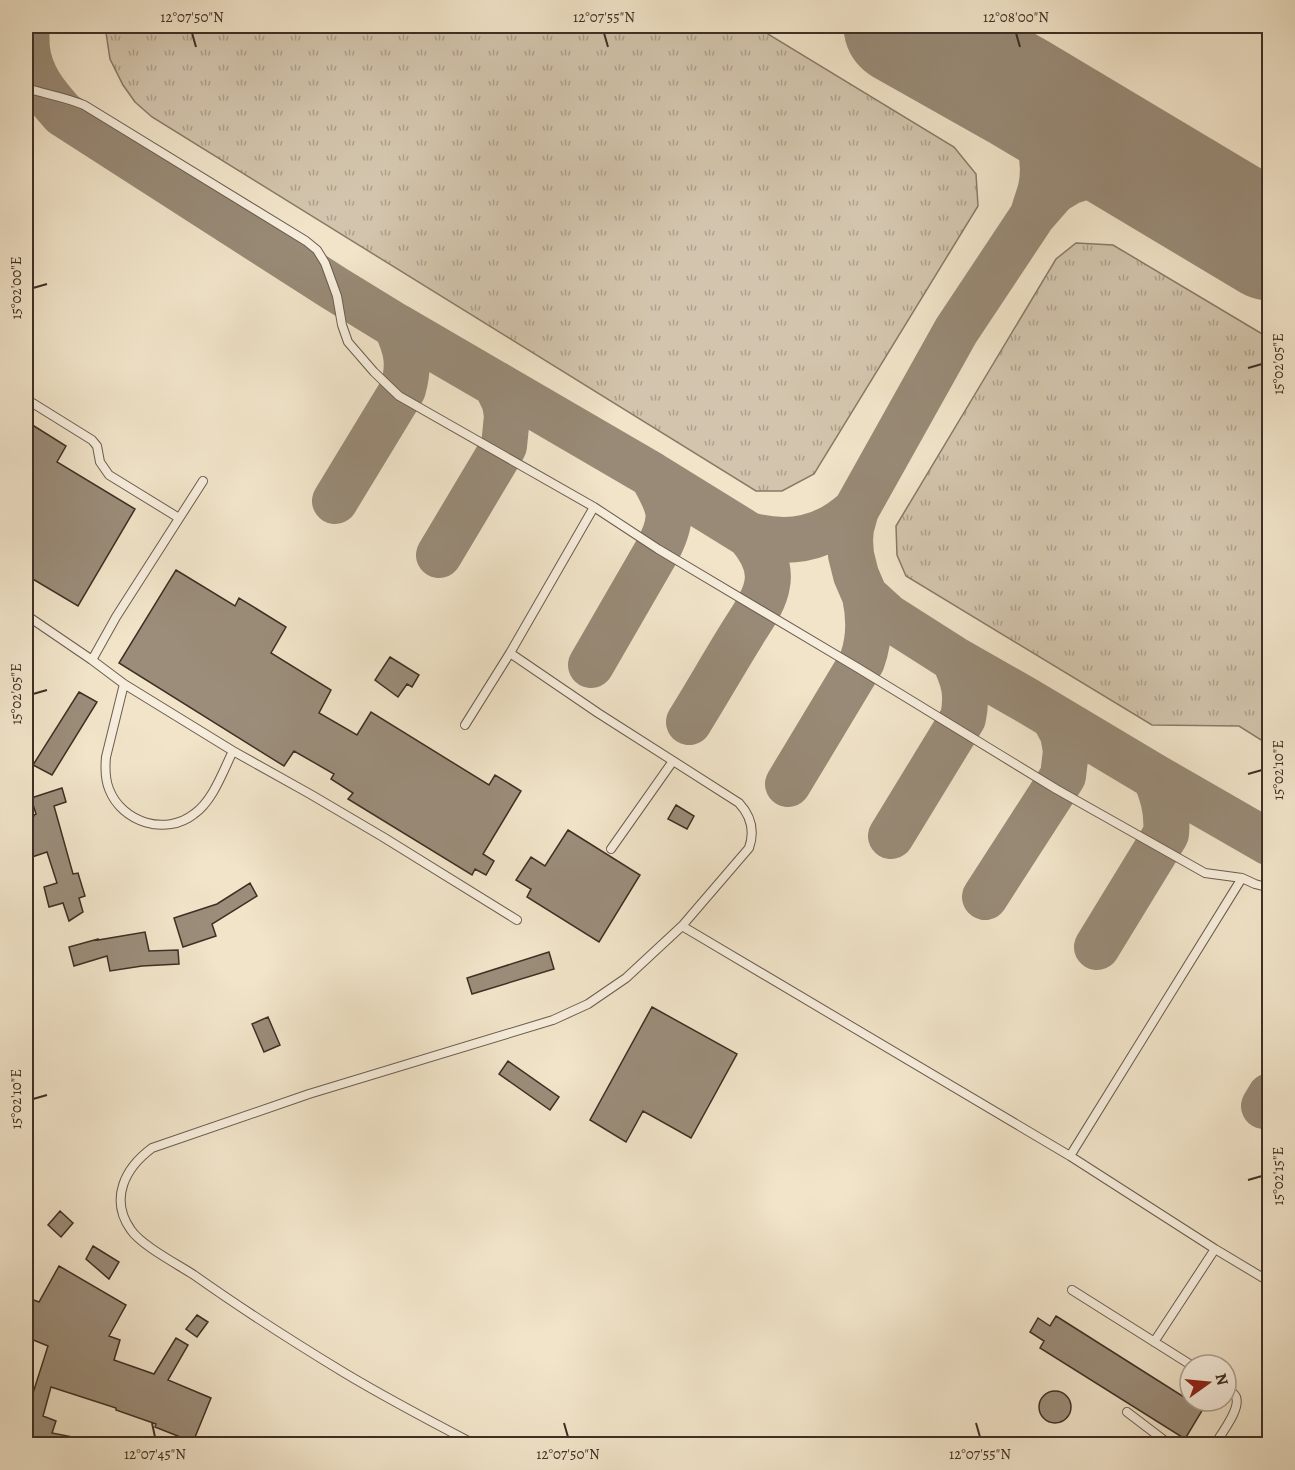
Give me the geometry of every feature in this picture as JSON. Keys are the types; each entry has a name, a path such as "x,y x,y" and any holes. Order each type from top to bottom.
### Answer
{"lane":[{"path":"26,88 84,105 306,241 317,250 325,263 338,296 342,325 348,342 399,396 594,507 658,549 1056,789 1205,873 1242,878 1269,888"},
{"path":"26,399 92,440 97,446 100,462 109,475 179,518"},
{"path":"92,660 202,481"},
{"path":"465,725 510,653 594,507"},
{"path":"26,615 124,684 233,751 384,837 517,921"},
{"path":"474,1444 333,1366 137,1238 125,1220 121,1198 125,1179 135,1162 152,1148 309,1094 571,1013 626,978 682,926 749,848 752,830 746,810 739,803 598,713 510,653"},
{"path":"124,684 106,757 106,779 114,800 139,821 150,824 172,824 192,816 208,801 233,751"},
{"path":"611,849 673,761"},
{"path":"1070,1156 1242,878"},
{"path":"682,926 1070,1156 1269,1282"},
{"path":"1154,1342 1215,1249"},
{"path":"1072,1290 1178,1357"},
{"path":"1127,1412 1169,1444"},
{"path":"1215,1444 1234,1413"}],"green space":[{"path":"105,26 755,26 954,147 976,174 978,206 814,474 782,491 756,491 152,117 135,102 123,85 110,59"},
{"path":"1076,243 1113,245 1269,338 1269,745 1239,726 1152,725 906,576 897,555 896,526 1056,259"}],"building":[{"path":"26,421 66,446 57,462 135,509 78,606 26,575"},
{"path":"176,570 235,606 239,598 286,627 271,653 331,690 319,713 357,735 371,712 489,785 495,775 521,791 483,854 494,861 486,875 475,869 472,875 348,799 353,793 331,779 334,774 294,751 284,766 119,663"},
{"path":"390,657 419,675 412,687 407,684 398,697 375,680"},
{"path":"79,692 97,702 52,775 33,765"},
{"path":"62,788 66,802 54,806 73,874 78,873 85,896 79,898 83,912 69,921 63,903 49,907 44,887 57,883 47,852 32,857 26,834 26,819 36,814 31,798"},
{"path":"676,805 694,816 687,829 668,819"},
{"path":"568,830 640,875 599,942 527,897 531,889 516,880 531,857 545,866"},
{"path":"250,883 257,896 212,924 216,936 183,947 174,918 217,904"},
{"path":"145,932 149,951 178,950 179,964 110,971 107,956 74,966 69,947 98,939"},
{"path":"549,952 554,969 472,994 467,978"},
{"path":"652,1007 737,1054 691,1138 643,1111 626,1142 590,1120"},
{"path":"268,1017 280,1045 264,1052 252,1024"},
{"path":"508,1061 559,1097 550,1110 499,1074"},
{"path":"60,1211 73,1223 61,1237 48,1225"},
{"path":"93,1246 119,1262 109,1279 86,1259"},
{"path":"59,1266 126,1305 109,1336 120,1340 114,1360 154,1374 176,1338 188,1345 168,1380 211,1398 193,1442 155,1427 156,1424 116,1410 116,1408 51,1387 43,1416 56,1421 52,1433 78,1438 78,1444 39,1444 26,1440 26,1390 33,1393 48,1346 26,1337 26,1297 39,1302"},
{"path":"197,1315 208,1322 197,1337 186,1329"},
{"path":"1056,1316 1178,1393 1178,1413 1201,1413 1185,1439 1040,1348 1044,1341 1030,1332 1038,1318 1050,1326"},
{"path":"1055,1391 1066,1396 1071,1407 1066,1418 1055,1423 1044,1418 1039,1407 1044,1396"}],"taxiway":[{"path":"26,26 27,49 35,76 63,114 396,326 652,475 749,535 779,540 793,540 819,534 832,528 856,510 956,331 1033,215 1054,191 1069,182 1115,167 1148,169"},
{"path":"919,35 951,40 972,39 992,33 1001,26"},
{"path":"1002,82 1027,112 1040,143 1043,177 1033,215"},
{"path":"335,501 403,389 406,357 396,326"},
{"path":"439,555 504,446 507,416 505,403 496,384"},
{"path":"591,665 664,537 668,511 663,495 652,475"},
{"path":"856,510 850,540 856,575 865,596 888,617 954,659 1270,843"},
{"path":"689,722 757,611 765,592 768,571 761,552 749,535"},
{"path":"788,784 862,661 867,645 868,629 865,596"},
{"path":"891,836 963,718 964,687 954,659"},
{"path":"985,897 1063,776 1066,751 1063,734 1054,717"},
{"path":"1097,947 1166,834 1165,805 1155,777"},
{"path":"1264,1106 1270,1096"}],"runway":[{"path":"902,26 1019,92 1270,242"}]}
